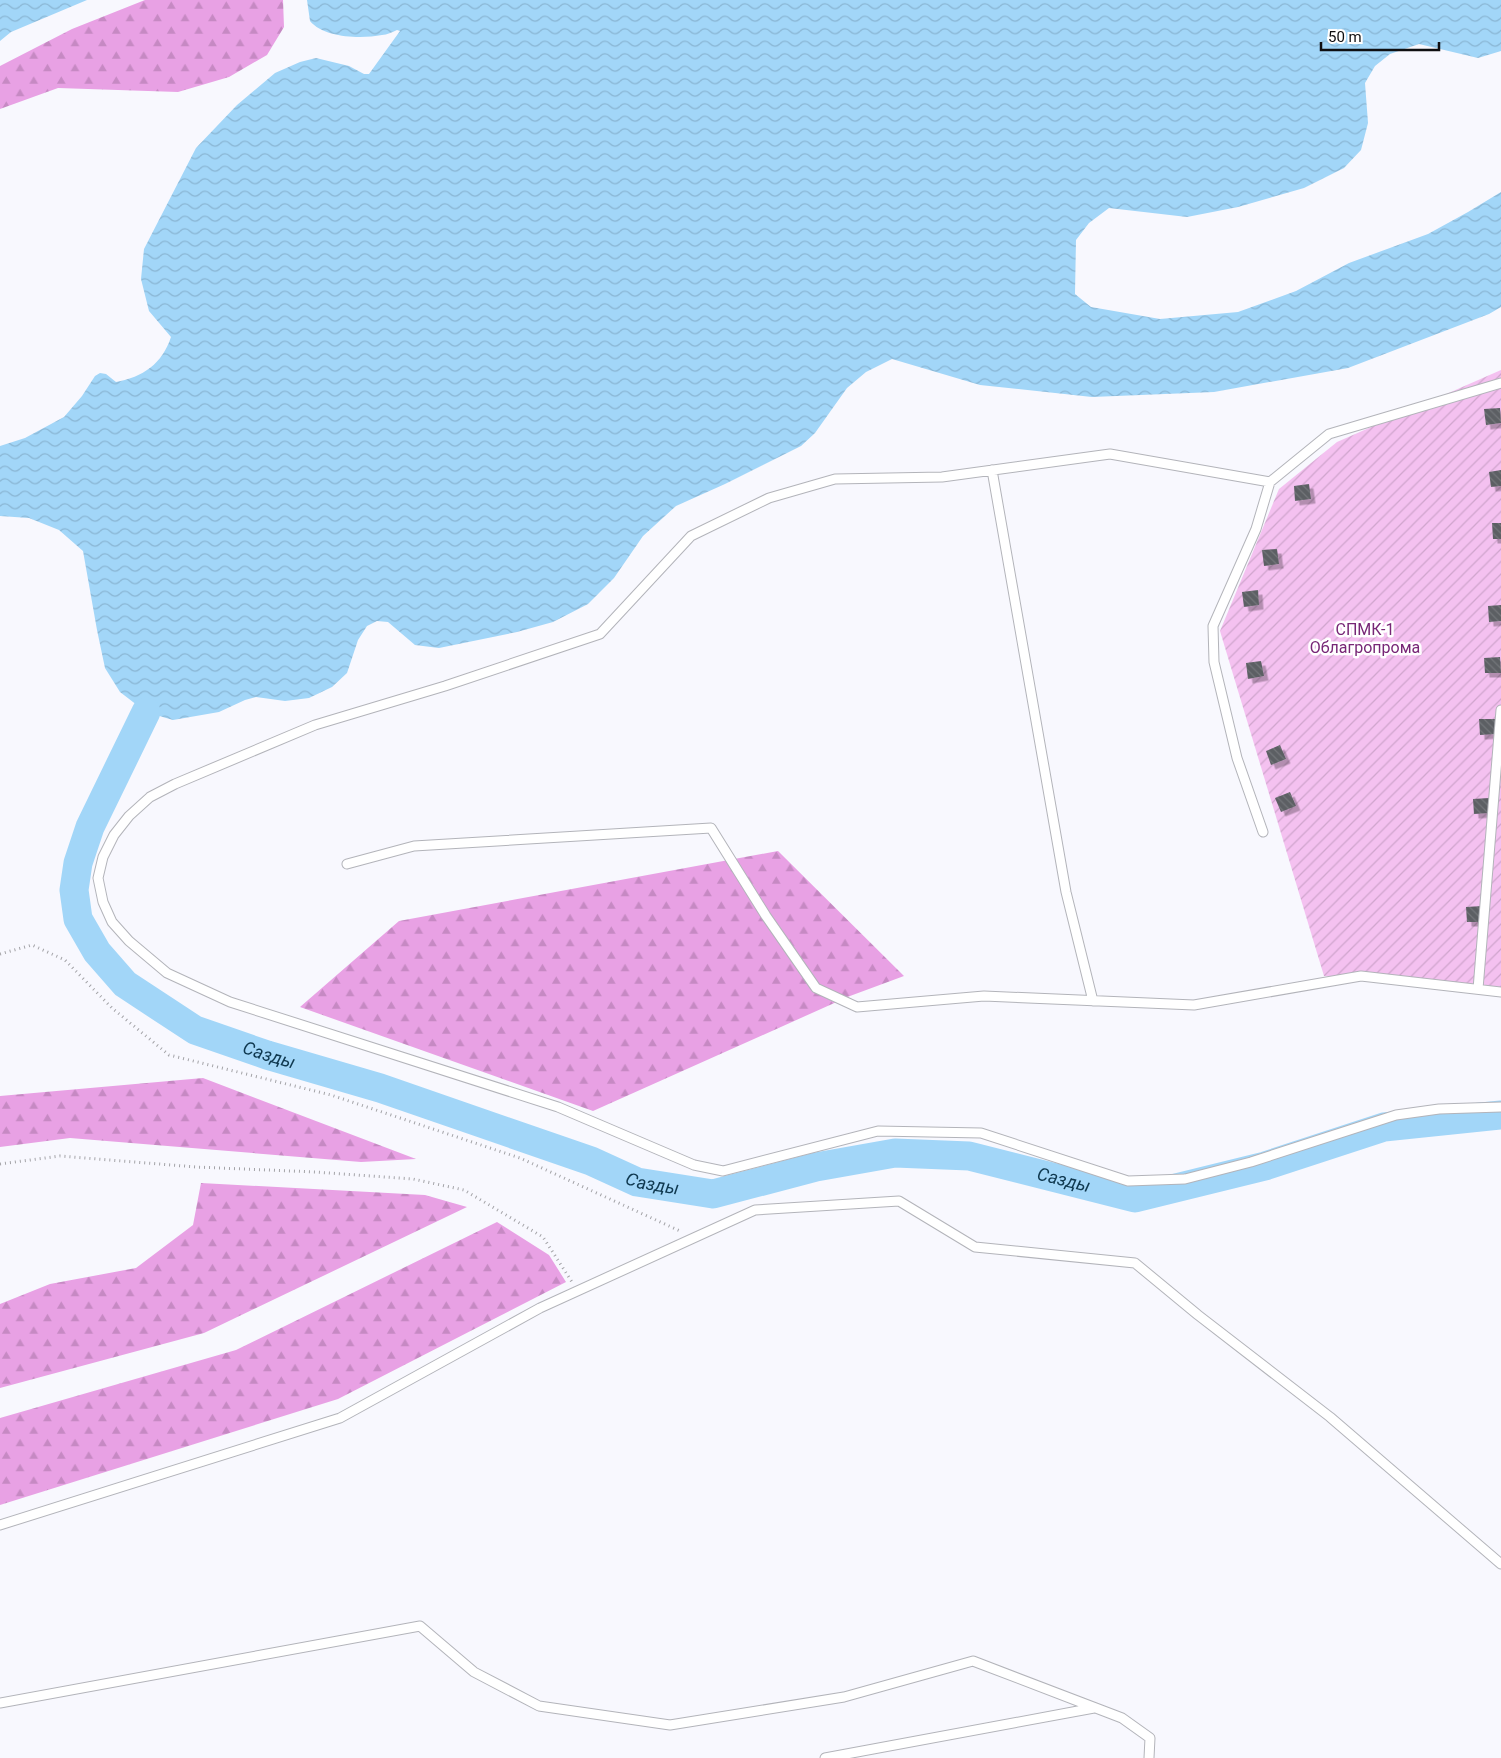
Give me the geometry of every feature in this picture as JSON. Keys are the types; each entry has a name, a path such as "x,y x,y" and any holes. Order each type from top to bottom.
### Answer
{"lane":[{"path":"1263,832 1237,758 1214,662 1213,626 1256,529 1270,482 1329,434 1501,383 1501,388"},
{"path":"1270,482 1110,454 942,477 835,478 769,498 691,536 600,634 445,686 315,725 175,784 150,797 129,816 114,835 103,857 98,878 103,902 112,922 129,941 167,973 230,1002 558,1107 694,1165 724,1171 878,1131 887,1131 981,1133 1128,1181 1185,1179 1251,1162 1396,1115 1439,1109 1501,1107"},
{"path":"992,470 1066,892 1093,1001"},
{"path":"1478,989 1501,710"},
{"path":"347,864 414,846 710,828 766,916 816,988 857,1007 984,996 1194,1005 1361,976 1501,992"},
{"path":"0,1525 340,1418 540,1308 756,1210 899,1202 975,1247 1135,1263 1198,1315 1330,1416 1501,1564"},
{"path":"0,1703 420,1626 474,1672 539,1706 670,1726 844,1697 973,1661 1122,1718 1150,1738 1148,1758"},
{"path":"825,1758 1094,1708"}],"path":[{"path":"0,954 32,945 65,960 112,1008 169,1054 331,1095 520,1158 695,1238"},
{"path":"0,1164 60,1156 196,1167 414,1179 464,1190 543,1237 578,1291"}],"green space":[{"path":"145,0 283,0 284,27 267,55 229,77 178,92 58,88 0,109 0,66 72,29"},
{"name":"СПМК-1 Облагропрома","path":"1501,370 1501,990 1324,976 1220,631 1279,489 1337,442"},
{"path":"778,851 904,976 850,996 593,1111 300,1007 399,921"},
{"path":"203,1078 416,1159 361,1162 70,1138 0,1147 0,1096"},
{"path":"201,1183 425,1195 467,1207 204,1333 0,1388 0,1304 50,1284 136,1268 193,1225"},
{"path":"497,1222 549,1255 566,1282 338,1399 0,1505 0,1418 236,1350"}],"water":[{"path":"0,0 87,0 11,32 0,41"},
{"path":"307,0 1501,0 1501,51 1478,58 1419,44 1390,54 1375,66 1365,83 1368,123 1361,150 1344,168 1304,188 1238,207 1187,217 1109,208 1089,223 1076,240 1075,294 1091,307 1160,319 1238,312 1296,291 1349,263 1428,234 1501,192 1501,307 1489,314 1348,368 1214,392 1092,397 980,385 892,359 866,372 847,388 815,433 801,446 676,506 643,536 614,578 588,604 553,622 517,632 439,648 415,645 388,622 377,621 367,626 358,640 347,673 332,687 309,698 285,701 256,697 219,712 173,720 146,712 120,692 105,668 83,551 59,530 29,518 0,516 0,446 25,438 64,417 82,396 95,376 100,373 106,374 116,382 126,380 143,373 157,362 162,355 171,337 149,311 141,279 144,249 196,148 237,105 275,73 300,62 316,58 349,66 364,74 369,74 400,31 354,37 324,31 310,21"}],"building":[{"path":"1500,408 1501,423 1486,425 1484,409"},
{"path":"1501,470 1501,486 1491,487 1489,472"},
{"path":"1309,484 1311,499 1295,501 1294,486"},
{"path":"1492,523 1501,523 1501,539 1493,539"},
{"path":"1277,549 1279,564 1264,566 1262,550"},
{"path":"1258,590 1259,605 1244,607 1242,592"},
{"path":"1501,605 1501,621 1489,622 1488,606"},
{"path":"1500,657 1501,673 1485,673 1484,658"},
{"path":"1261,661 1264,676 1248,679 1246,663"},
{"path":"1479,719 1495,719 1496,734 1480,735"},
{"path":"1280,745 1286,759 1271,765 1266,751"},
{"path":"1290,792 1296,806 1281,812 1275,798"},
{"path":"1489,798 1490,813 1474,814 1473,799"},
{"path":"1482,906 1483,922 1467,922 1466,907"}],"waterway":[{"name":"Сазды","path":"146,712 90,827 78,863 74,890 78,919 97,952 125,984 195,1030 267,1055 380,1088 591,1161 637,1182 713,1194 816,1167 895,1153 969,1156 1135,1198 1265,1166 1384,1127 1501,1115"}]}
